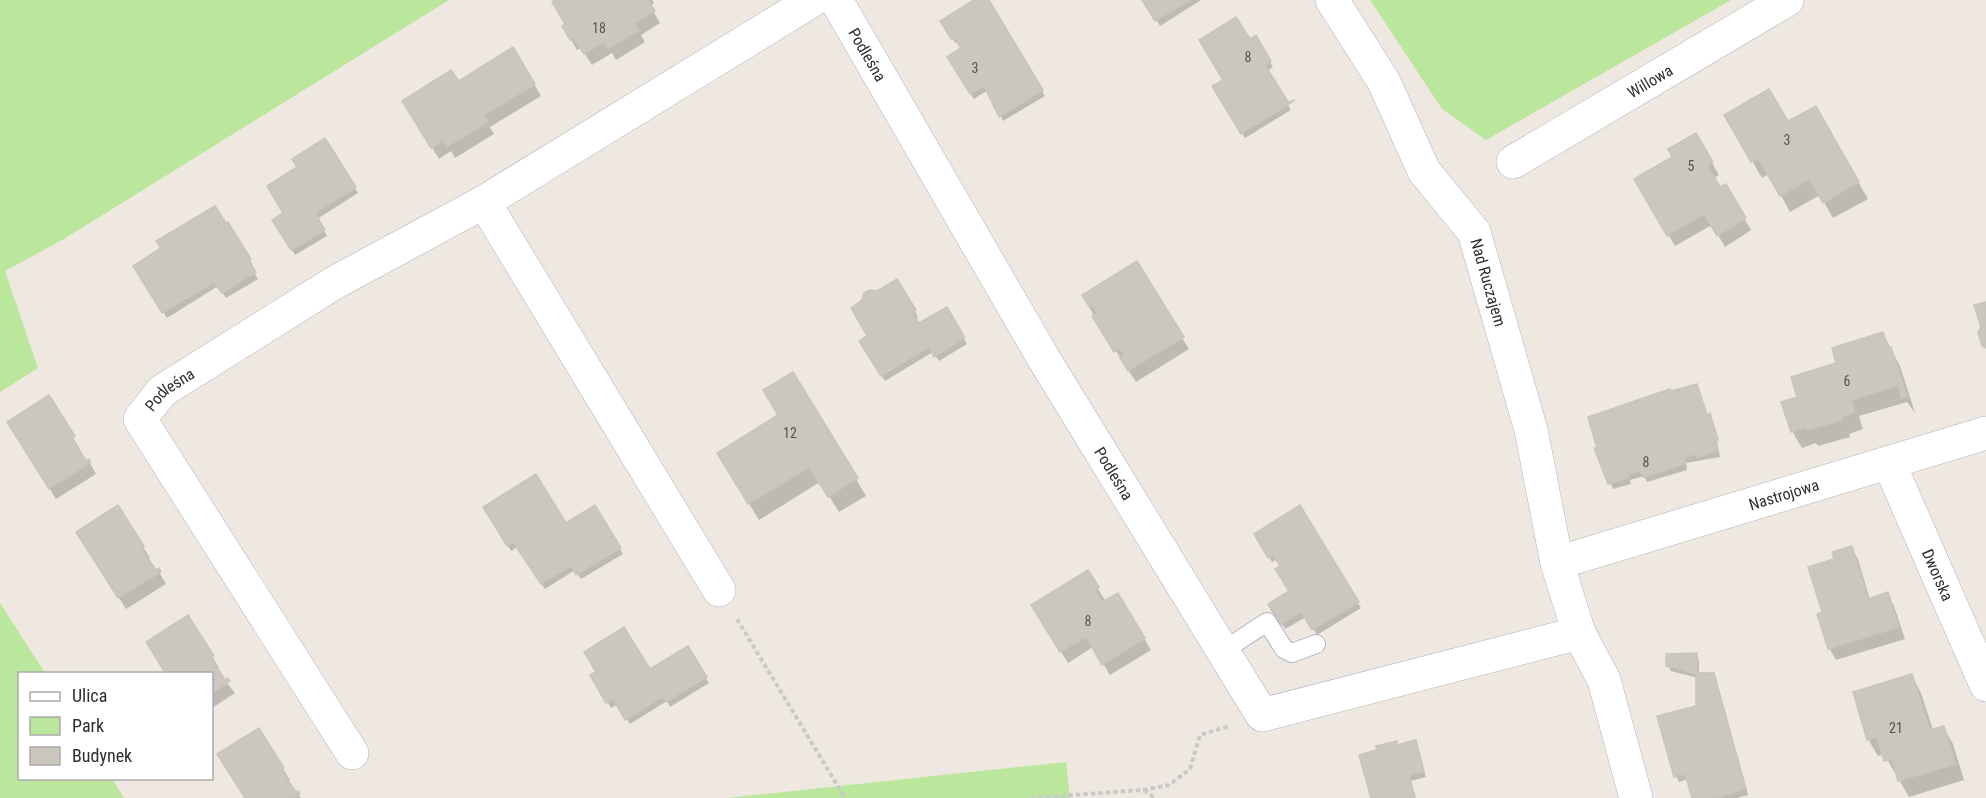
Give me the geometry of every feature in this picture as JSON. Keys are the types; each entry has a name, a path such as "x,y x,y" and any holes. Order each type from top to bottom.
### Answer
{"street":[{"name":"Podleśna","path":"352,753 140,419 162,391 334,283 484,202 813,0"},
{"name":"Podleśna","path":"836,0 1044,358 1262,715"},
{"name":"Nad Ruczajem","path":"1332,0 1383,82 1424,171 1474,232 1569,559 1579,633 1604,680 1636,798"},
{"name":"Willowa","path":"1513,162 1787,0"},
{"path":"484,202 719,590"},
{"name":"Nastrojowa","path":"1569,559 1986,433"},
{"name":"Dworska","path":"1889,463 1986,685"},
{"path":"1262,715 1579,633"}],"lane":[{"path":"1223,651 1271,619 1284,649 1292,653 1316,644"}],"path":[{"path":"719,590 844,798"},
{"path":"1031,798 1143,790 1169,785 1190,769 1200,735 1262,715"},
{"path":"1143,790 1155,798"}],"green space":[{"path":"0,0 449,0 64,239 5,271 38,368 0,392"},
{"path":"1370,0 1731,0 1486,140 1442,109"},
{"path":"0,603 44,672 18,672 18,780 113,780 124,798 0,798"},
{"path":"1066,762 1070,798 727,798"}],"building":[{"path":"555,0 599,0 624,39 608,49 604,42 584,54 573,37 570,40 562,26 565,24 552,2"},
{"path":"599,0 648,0 655,11 635,23 639,30 624,39"},
{"path":"974,0 989,0 1043,90 999,117 984,86 970,94 947,57 961,48 954,37 951,39 940,21"},
{"path":"1142,0 1190,0 1155,21"},
{"path":"1236,17 1250,39 1256,35 1271,61 1265,65 1288,102 1295,100 1241,134 1212,86 1223,80 1199,40"},
{"path":"513,47 535,84 484,115 488,122 447,147 443,141 431,148 402,101 451,70 459,81"},
{"path":"1769,89 1788,121 1816,106 1859,182 1823,203 1809,179 1780,196 1758,158 1751,162 1724,115"},
{"path":"1696,133 1713,162 1708,166 1720,187 1726,184 1746,218 1717,236 1704,214 1667,236 1634,179 1672,157 1668,149"},
{"path":"325,138 356,187 315,213 325,230 291,250 272,220 283,213 267,186 297,167 292,159"},
{"path":"215,206 251,259 248,260 256,272 222,293 214,282 162,313 133,266 161,248 156,241"},
{"path":"1137,261 1184,337 1128,371 1120,358 1124,356 1120,348 1114,352 1092,316 1098,313 1093,306 1090,308 1082,295"},
{"path":"897,279 916,310 912,313 919,323 947,307 965,338 934,357 929,347 881,376 859,341 867,336 851,308 862,300 864,293 870,290 877,291"},
{"path":"1986,302 1986,348 1982,346 1978,332 1981,327 1974,305"},
{"path":"1883,332 1888,348 1891,347 1907,396 1901,398 1899,385 1851,400 1855,412 1841,417 1842,420 1791,432 1781,402 1797,397 1791,377 1836,363 1832,348"},
{"path":"793,372 858,478 828,497 809,467 748,504 717,453 778,415 763,390"},
{"path":"1697,384 1707,415 1710,413 1718,440 1715,441 1718,451 1684,458 1685,464 1643,477 1640,471 1628,474 1629,478 1608,484 1594,448 1597,448 1588,417 1670,389 1671,391"},
{"path":"49,395 75,436 72,438 86,461 89,459 91,462 49,489 7,422"},
{"path":"536,474 566,523 595,505 621,548 576,575 571,566 541,584 513,542 507,546 483,507"},
{"path":"118,505 144,546 141,548 156,570 159,568 161,572 118,598 76,532"},
{"path":"1300,505 1359,602 1312,630 1301,612 1280,625 1268,604 1289,591 1275,569 1280,566 1273,555 1268,558 1254,534"},
{"path":"1852,546 1868,599 1888,592 1899,627 1828,649 1817,614 1822,612 1808,567 1834,559 1832,552"},
{"path":"1088,570 1099,587 1095,591 1102,602 1118,593 1145,638 1102,665 1086,637 1060,652 1031,605"},
{"path":"188,615 214,656 211,658 225,680 228,678 230,681 213,692 213,672 165,672 146,642"},
{"path":"624,627 650,669 688,646 707,677 666,702 663,697 625,720 613,699 606,703 590,675 596,672 584,652"},
{"path":"1697,653 1697,673 1714,673 1746,789 1715,798 1692,798 1685,774 1674,777 1657,716 1696,706 1696,674 1666,666 1666,654"},
{"path":"1912,674 1930,730 1944,726 1956,764 1898,781 1892,759 1884,761 1877,737 1867,740 1853,692"},
{"path":"259,728 284,768 281,770 296,792 300,794 293,798 245,798 217,754"},
{"path":"1416,740 1424,771 1409,775 1415,798 1371,798 1359,755 1377,750 1376,746 1397,741 1397,745"}]}
